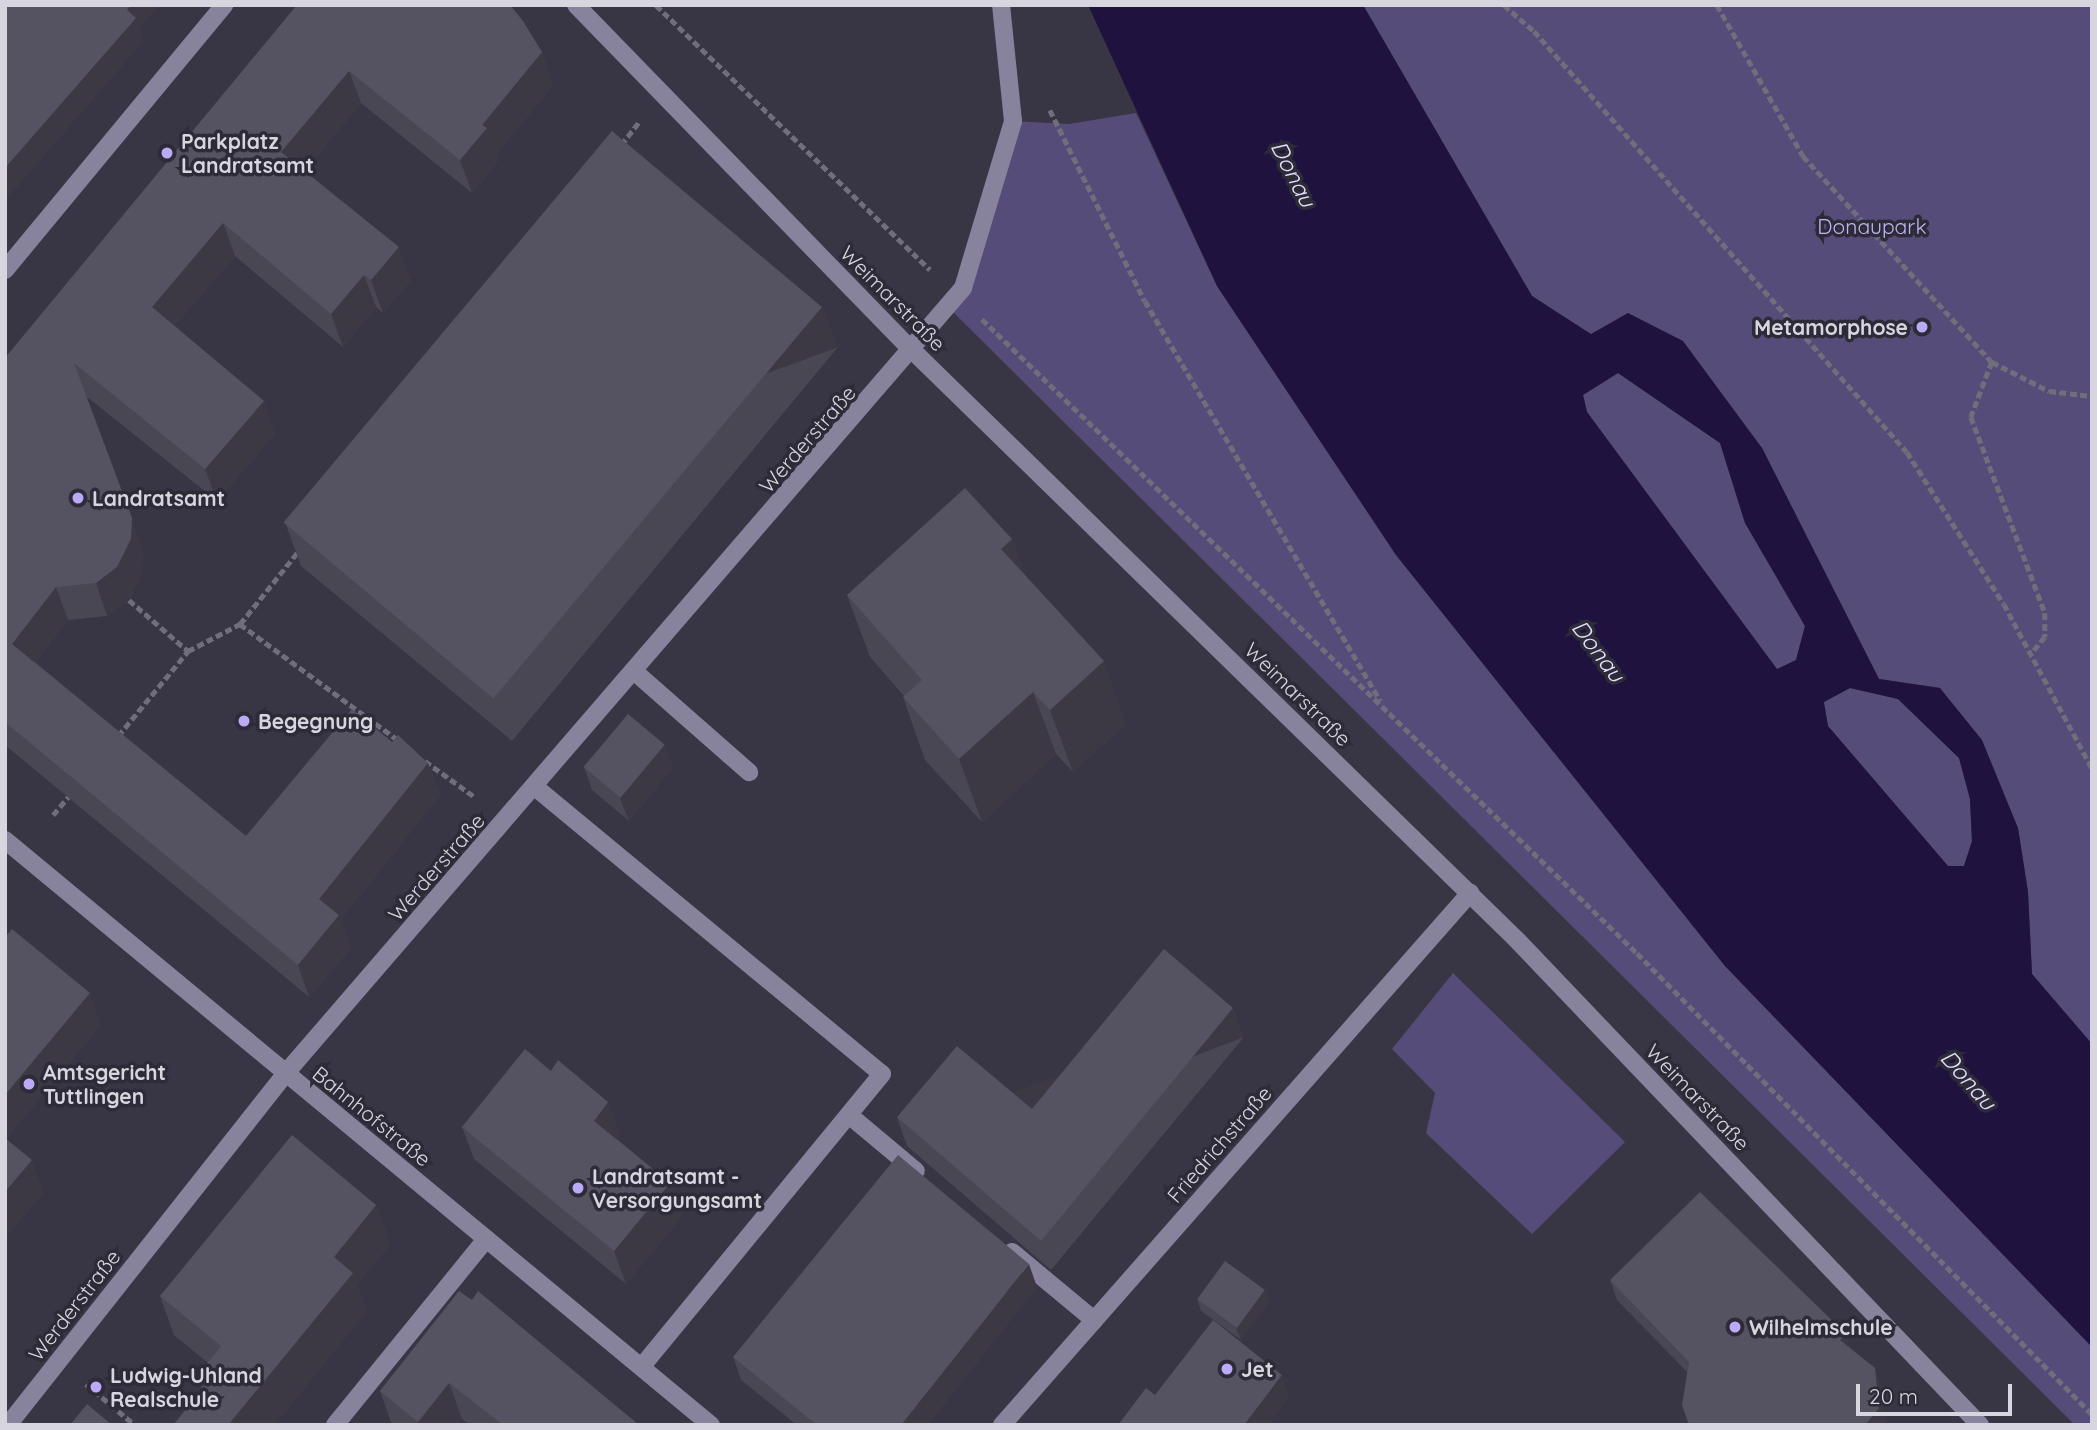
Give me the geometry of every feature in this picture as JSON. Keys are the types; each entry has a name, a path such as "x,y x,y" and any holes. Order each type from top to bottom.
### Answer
{"street":[{"path":"5,270 224,5"},
{"name":"Weimarstraße","path":"576,5 913,351 1470,893 1974,1423"},
{"name":"Werderstraße","path":"8,1425 285,1074 913,351 963,288 1013,121 1001,5"},
{"path":"635,671 749,772"},
{"path":"535,787 882,1074 641,1367"},
{"name":"Bahnhofstraße","path":"5,840 711,1425"},
{"name":"Friedrichstraße","path":"1002,1425 1470,893"},
{"path":"849,1115 934,1186"},
{"path":"335,1425 486,1239"},
{"path":"998,1240 1094,1320"}],"path":[{"path":"656,5 1637,953 2092,1413"},
{"path":"1504,5 1534,31 1907,452 2004,604 2092,768"},
{"path":"1717,5 1804,156 1992,362 2049,391 2092,396"},
{"path":"619,148 662,93"},
{"path":"1048,104 1145,301 1385,708"},
{"path":"1992,362 1971,416 2045,613 2045,637 2031,654"},
{"path":"112,743 188,651 240,624 309,538"},
{"path":"129,600 188,651"},
{"path":"240,624 407,747"},
{"path":"418,755 506,820"},
{"path":"53,816 79,785"},
{"path":"58,1361 135,1425"}],"green space":[{"name":"Donaupark","path":"1363,5 2092,5 2092,1044 2032,974 2028,892 2018,828 1940,688 1879,679 1762,448 1532,296"},
{"path":"1136,113 1217,286 1396,555 1725,966 2092,1347 2092,1425 2075,1425 948,307 1013,121 1069,124"},
{"path":"1618,373 1720,443 1745,523 1805,626 1796,660 1777,670 1587,412 1583,395"},
{"path":"1850,688 1898,699 1959,758 1970,799 1972,841 1964,866 1948,866 1828,726 1823,702"},
{"path":"1453,973 1625,1142 1532,1234 1426,1133 1435,1093 1392,1049"}],"water":[{"name":"Donau","path":"1088,5 1363,5 1532,296 1591,334 1628,313 1683,341 1762,448 1879,679 1940,688 1982,740 2018,828 2028,892 2032,974 2092,1044 2092,1347 1725,966 1396,555 1217,286","holes":["1618,373 1720,443 1745,523 1805,626 1796,660 1777,669 1587,412 1583,395","1850,688 1898,699 1959,758 1970,799 1972,841 1964,866 1948,866 1828,726 1824,702"]}],"building":[{"path":"5,5 131,5 127,10 136,18 5,168"},
{"name":"Landratsamt","path":"297,5 510,5 542,52 482,125 487,128 460,160 349,71 281,152 399,247 371,280 364,275 331,314 223,223 152,307 264,401 205,469 74,363 132,518 131,539 117,567 96,583 56,587 12,644 246,836 352,709 392,742 398,735 428,763 319,899 339,915 298,965 5,722 5,358"},
{"path":"612,131 822,307 493,699 284,522"},
{"path":"965,488 1012,539 1001,549 1104,661 1050,710 1033,692 959,759 903,697 922,680 847,595"},
{"path":"628,714 665,745 620,798 584,767"},
{"path":"12,929 90,993 5,1095 5,937"},
{"path":"1164,949 1233,1008 1041,1241 897,1117 957,1046 1032,1109"},
{"name":"Landratsamt - Versorgungsamt","path":"525,1049 551,1071 558,1060 608,1102 594,1121 670,1183 614,1251 462,1127"},
{"path":"292,1135 376,1205 334,1257 353,1273 228,1425 173,1425 207,1384 197,1376 221,1346 160,1296"},
{"path":"5,1138 32,1160 5,1192"},
{"path":"898,1155 1029,1264 901,1425 817,1425 733,1357"},
{"name":"Wilhelmschule","path":"1700,1192 1846,1334 1840,1340 1875,1368 1879,1408 1865,1425 1689,1425 1682,1405 1689,1362 1610,1280"},
{"path":"1225,1261 1265,1290 1237,1328 1197,1299"},
{"path":"459,1291 472,1300 478,1291 639,1425 503,1425 449,1383 418,1422 380,1391"},
{"name":"Jet","path":"1213,1320 1282,1375 1244,1425 1118,1425 1146,1388 1155,1395"},
{"path":"87,1404 112,1425 70,1425"}],"place":[{"name":"Parkplatz Landratsamt","path":"167,153"},
{"name":"Metamorphose","path":"1922,327"},
{"name":"Landratsamt","path":"78,498"},
{"name":"Begegnung","path":"244,721"},
{"name":"Amtsgericht Tuttlingen","path":"29,1084"},
{"name":"Landratsamt - Versorgungsamt","path":"578,1188"},
{"name":"Wilhelmschule","path":"1735,1327"},
{"name":"Jet","path":"1227,1369"},
{"name":"Ludwig-Uhland Realschule","path":"96,1387"}]}
